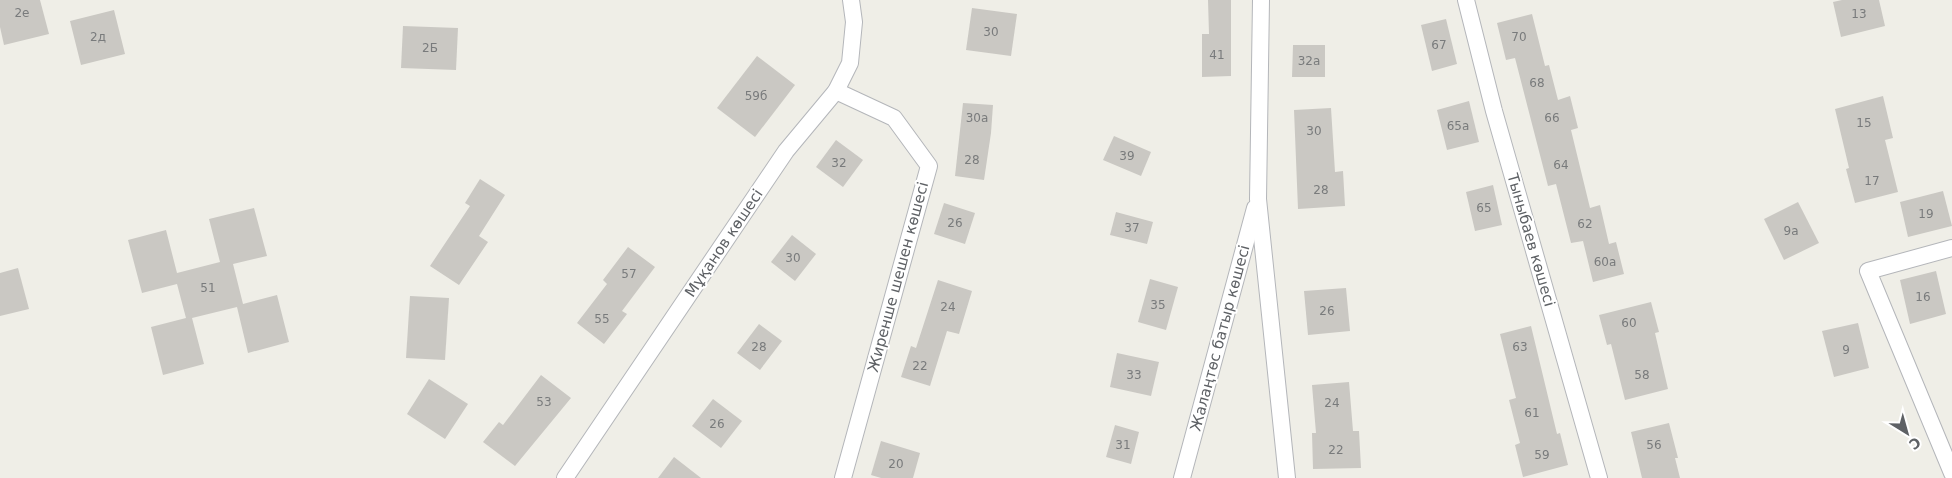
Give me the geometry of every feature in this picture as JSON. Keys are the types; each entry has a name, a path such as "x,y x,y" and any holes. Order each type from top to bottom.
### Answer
{"street":[{"name":"Мұқанов көшесі","path":"565,478 786,151 836,92 850,63 854,22 850,0"},
{"name":"Жалаңтөс батыр көшесі","path":"1261,0 1258,198 1286,478"},
{"name":"Тыныбаев көшесі","path":"1466,0 1494,111 1599,478"},
{"name":"Жиренше шешен көшесі","path":"836,92 894,118 929,166 843,478"},
{"name":"Жалаңтөс батыр көшесі","path":"1182,478 1258,198"},
{"path":"1952,248 1868,270 1952,473"}],"building":[{"path":"0,0 40,0 49,34 4,45 0,27"},
{"path":"1208,0 1231,0 1231,76 1202,77 1202,34 1209,34"},
{"path":"1842,0 1879,0 1885,26 1841,37 1833,2"},
{"path":"972,8 1017,14 1011,56 966,50"},
{"path":"114,10 125,54 81,65 70,21"},
{"path":"1532,14 1545,66 1549,65 1558,100 1570,96 1578,128 1571,130 1590,208 1600,205 1609,244 1616,242 1624,274 1593,282 1583,241 1571,243 1556,184 1548,186 1515,58 1506,60 1497,23"},
{"path":"1446,19 1457,64 1432,71 1421,25"},
{"path":"403,26 458,28 456,70 401,68"},
{"path":"1293,45 1325,45 1325,77 1292,77"},
{"path":"757,56 795,85 755,137 717,108"},
{"path":"1883,96 1893,138 1885,140 1898,192 1855,203 1846,169 1849,168 1835,109"},
{"path":"1469,101 1479,142 1447,150 1437,110"},
{"path":"963,103 993,105 984,180 955,176"},
{"path":"1331,108 1335,172 1343,171 1345,206 1298,209 1294,110"},
{"path":"1114,136 1151,152 1141,176 1103,160"},
{"path":"836,140 863,160 843,187 816,167"},
{"path":"480,179 505,195 479,236 488,242 459,285 430,266 470,206 465,203"},
{"path":"1493,185 1502,225 1475,231 1466,192"},
{"path":"1943,191 1952,226 1908,237 1900,202"},
{"path":"1798,202 1819,243 1784,260 1764,219"},
{"path":"944,203 975,213 965,244 934,234"},
{"path":"254,208 267,256 233,264 243,304 277,295 289,342 248,353 237,307 192,318 204,364 163,375 151,327 186,318 177,284 142,293 128,240 166,230 177,273 220,262 209,219"},
{"path":"1116,212 1153,222 1147,244 1110,235"},
{"path":"792,235 816,254 795,281 771,262"},
{"path":"628,247 655,267 622,311 627,314 604,344 577,323 607,284 603,280"},
{"path":"18,268 29,309 0,316 0,273"},
{"path":"1936,271 1946,314 1910,324 1900,280"},
{"path":"1150,279 1178,287 1166,330 1138,322"},
{"path":"938,280 972,291 959,334 947,331 930,386 901,377 911,346 916,348"},
{"path":"1346,288 1350,331 1308,335 1304,291"},
{"path":"410,296 449,298 445,360 406,358"},
{"path":"1651,302 1659,332 1655,333 1668,389 1625,400 1611,344 1607,345 1599,315"},
{"path":"1858,323 1869,368 1834,377 1822,331"},
{"path":"759,324 782,341 760,370 737,353"},
{"path":"1531,326 1557,434 1560,433 1568,465 1523,477 1515,445 1520,443 1509,400 1516,398 1500,334"},
{"path":"1117,353 1159,362 1151,396 1110,387"},
{"path":"541,375 571,398 515,466 483,442 499,422 503,425"},
{"path":"429,379 468,404 445,439 407,414"},
{"path":"1349,382 1353,431 1359,431 1361,468 1313,469 1312,433 1316,433 1312,385"},
{"path":"713,399 742,421 721,448 692,426"},
{"path":"1669,423 1678,458 1675,458 1680,478 1642,478 1631,432"},
{"path":"1115,425 1139,432 1131,464 1106,457"},
{"path":"881,441 920,453 913,478 881,478 871,475"},
{"path":"674,457 701,478 658,478"}]}
